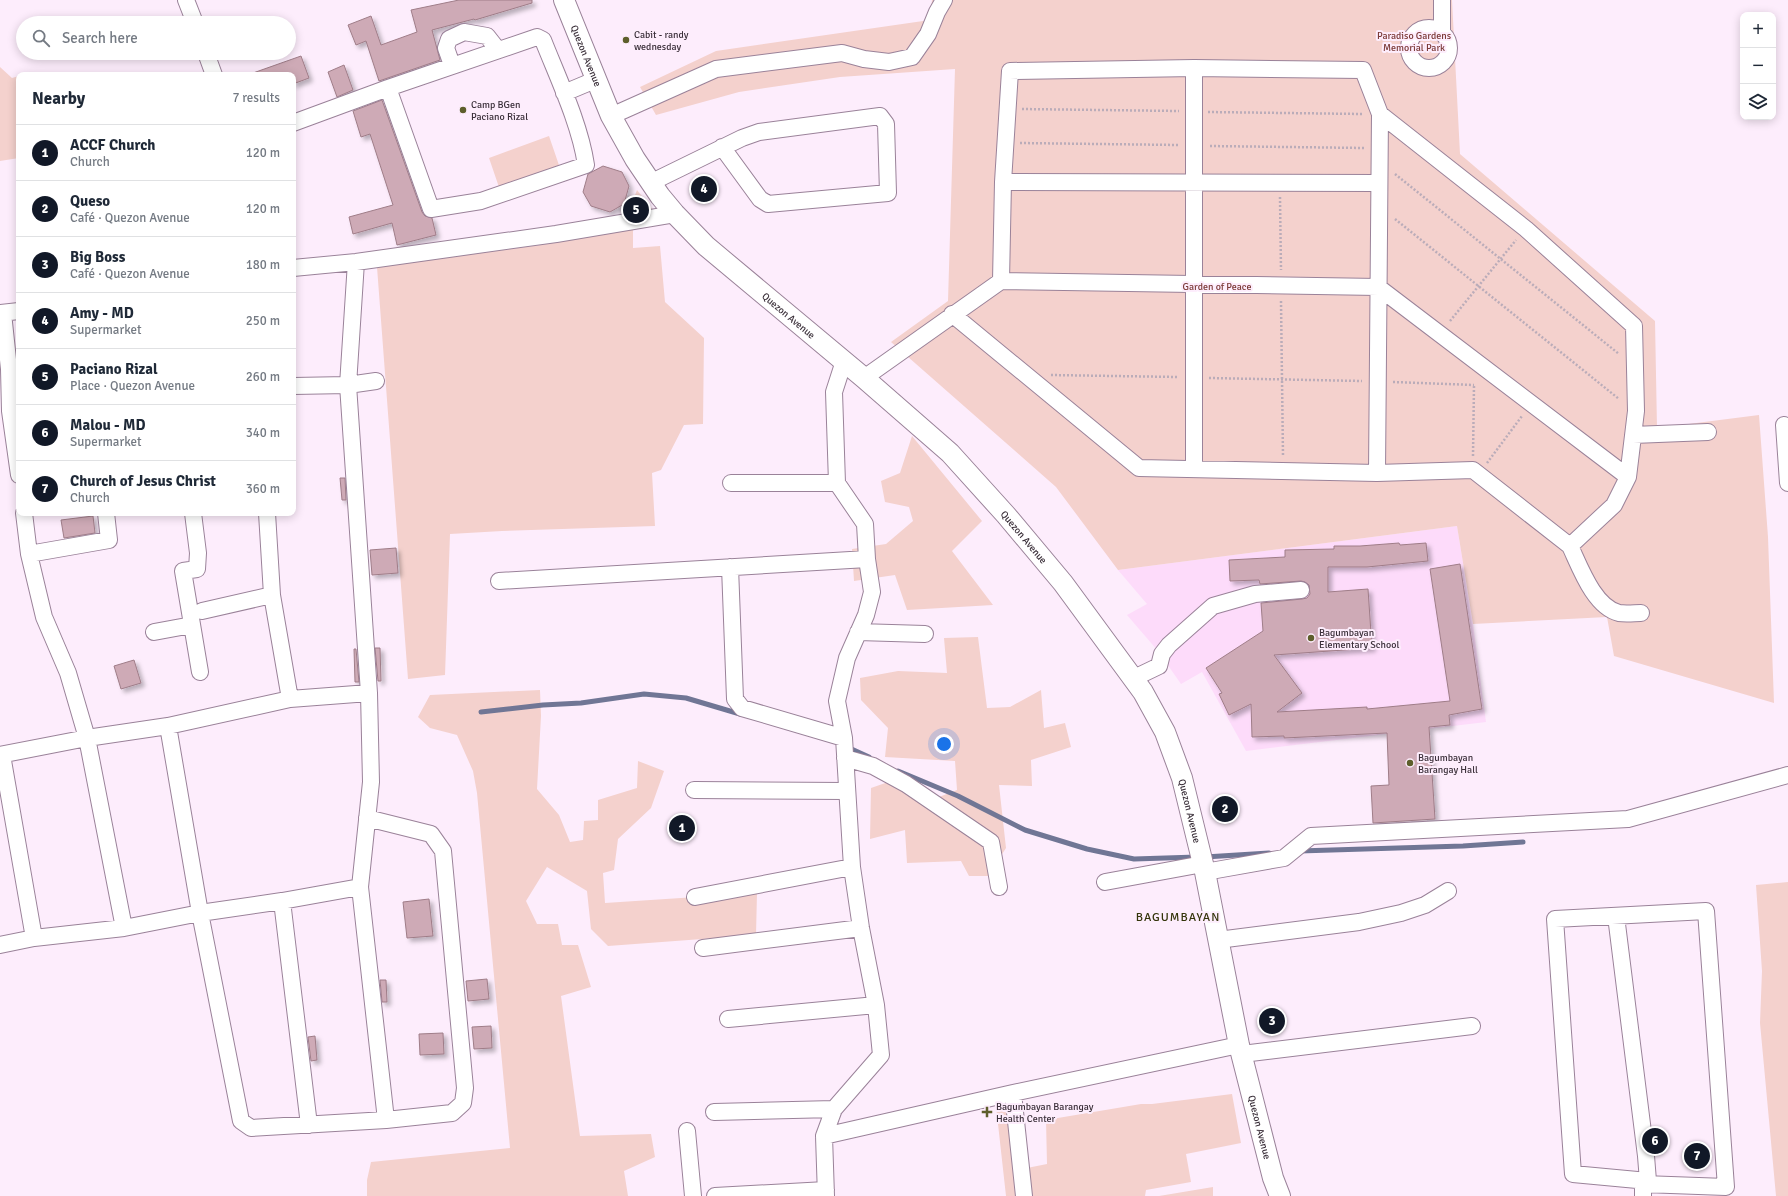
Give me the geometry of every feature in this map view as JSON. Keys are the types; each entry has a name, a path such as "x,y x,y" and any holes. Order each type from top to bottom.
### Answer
{"main road":[{"name":"Quezon Avenue","path":"564,0 595,80 611,116 635,160 650,183 675,214 706,246 844,361 950,453 1006,515 1063,583 1134,678 1165,732 1182,778 1204,868 1241,1050 1273,1178 1280,1196"}],"street":[{"path":"186,0 192,16"},
{"path":"611,116 716,69 842,53 864,59 890,62 912,57 928,34 937,12 944,0"},
{"path":"1442,0 1442,33"},
{"path":"452,65 446,48 449,39 464,32 487,36 498,50"},
{"path":"296,122 388,88 452,65 537,38 543,40 564,93 584,151 586,165 481,201 431,210 388,88"},
{"path":"209,60 213,72"},
{"path":"1194,68 1194,469"},
{"path":"1001,281 1003,182 1010,71 1194,68 1363,70 1380,114 1377,473"},
{"path":"564,93 595,80"},
{"path":"1380,114 1526,229 1634,326 1636,411 1628,477 1614,505 1570,546"},
{"path":"650,183 722,147 759,132 880,116 886,124 888,193 768,204 760,199 722,147"},
{"path":"1003,182 1379,183"},
{"path":"296,268 356,262 556,234 675,214"},
{"path":"356,262 348,386 369,693 371,782 360,887 386,1120"},
{"path":"864,378 952,314 1001,281 1378,287 1628,477"},
{"path":"16,311 1,313 9,369 10,411 16,454"},
{"path":"952,314 1139,468 1377,473 1476,472 1570,546 1592,592 1607,607 1619,613 1641,613"},
{"path":"714,1196 826,1193 824,1136 834,1109 880,1055 876,1005 861,928 852,867 846,791 844,738 837,701 847,658 866,615 872,592 867,559 865,524 836,483 834,392 844,361"},
{"path":"296,386 348,386 376,381"},
{"path":"1784,425 1788,483"},
{"path":"1633,435 1708,432"},
{"path":"731,483 836,483"},
{"path":"24,516 30,554 44,617 68,673 87,738 124,928"},
{"path":"30,554 109,540 106,516"},
{"path":"193,516 198,553 197,568 183,572 200,672"},
{"path":"267,516 272,595 290,699"},
{"path":"499,581 867,559"},
{"path":"730,568 735,699 742,708 844,738"},
{"path":"1134,678 1159,666 1162,654 1169,645 1213,606 1256,594 1301,590"},
{"path":"202,611 272,595"},
{"path":"154,632 192,625"},
{"path":"858,632 925,634"},
{"path":"34,938 1,755 87,738 168,726 290,699 369,693"},
{"path":"168,726 200,913 241,1121 251,1128 386,1120 452,1113 463,1103 465,1088 443,851 431,834 367,818"},
{"path":"845,758 873,766 906,784 991,842 999,887"},
{"path":"1105,882 1284,858 1311,836 1628,819 1788,775"},
{"path":"694,790 846,791"},
{"path":"695,897 852,867"},
{"path":"0,945 34,938 124,928 200,913 282,901 360,887"},
{"path":"1218,940 1359,922 1401,913 1425,905 1448,891"},
{"path":"282,901 309,1125"},
{"path":"1706,911 1726,1187 1645,1187 1573,1174 1555,919 1706,911"},
{"path":"1616,916 1645,1187"},
{"path":"703,948 861,928"},
{"path":"728,1019 876,1005"},
{"path":"824,1136 1013,1093 1241,1050 1472,1026"},
{"path":"1013,1093 1024,1196"},
{"path":"714,1112 834,1109"},
{"path":"687,1131 692,1196"}],"path":[{"path":"1379,161 1635,367"},
{"path":"1280,182 1283,471"},
{"path":"1379,206 1478,287 1636,411"},
{"path":"1439,334 1526,229"},
{"path":"1475,361 1474,385 1476,472"},
{"path":"1026,375 1377,381 1474,385"},
{"path":"1476,472 1531,404"}],"shaded area":[{"name":"Bagumbayan Elementary School","path":"1457,526 1473,624 1486,722 1246,751 1202,672 1181,684 1158,651 1127,615 1147,604 1118,570"}],"green space":[{"name":"Garden of Peace","path":"932,0 1452,0 1460,154 1655,321 1657,428 1759,415 1768,537 1774,703 1614,656 1607,617 1473,624 1457,526 1118,570 1056,487 891,342 948,301 955,69 840,77 739,92 656,115 640,87 716,51 930,20"},
{"path":"0,67 12,78 16,77 16,158 0,161"},
{"path":"549,136 561,171 501,193 489,158"},
{"path":"637,190 653,210 628,214"},
{"path":"633,227 633,248 660,246 665,302 704,338 703,424 684,425 661,470 652,473 655,526 450,534 445,675 408,679 377,267 540,245 544,242"},
{"path":"912,436 982,521 952,551 993,605 907,610 895,575 854,581 852,549 886,544 913,521 909,507 885,502 881,481 900,473"},
{"path":"978,637 987,708 1010,707 1041,690 1044,728 1065,723 1071,747 1031,760 1032,786 999,785 1006,848 988,876 969,876 961,861 907,863 905,830 870,839 871,788 894,780 939,797 957,790 955,761 885,757 888,728 861,700 860,678 898,671 947,673 944,638"},
{"path":"540,690 541,716 537,789 559,815 570,842 583,840 584,821 598,820 598,800 637,788 638,761 664,771 651,808 618,839 614,870 603,873 605,903 757,893 756,935 608,946 591,929 587,891 547,867 526,901 537,924 558,924 562,945 578,945 591,987 561,996 580,1136 651,1134 655,1157 624,1171 628,1196 367,1196 367,1180 371,1162 510,1148 477,793 473,771 457,735 430,728 418,717 430,695"},
{"path":"1788,882 1788,1196 1776,1196 1760,1023 1762,971 1756,885"},
{"path":"1232,1094 1241,1143 1186,1154 1191,1182 1146,1190 1145,1196 1006,1196 996,1106 1009,1100 1017,1170 1047,1164 1046,1120 1141,1104 1152,1104"},
{"path":"1213,1187 1213,1196 1159,1196"}],"building":[{"path":"459,0 532,0 532,3 475,20 474,19 432,30 440,60 379,81 366,41 356,45 348,25 371,16 381,45 417,32 411,10"},
{"path":"301,56 309,78 296,83 296,72 256,72 290,60 296,60 296,58"},
{"path":"344,65 353,90 337,97 328,72"},
{"path":"382,100 422,212 425,216 432,218 436,235 397,245 392,223 353,234 349,217 393,205 370,134 361,137 353,111"},
{"path":"603,166 622,172 629,186 624,204 610,212 591,206 583,192 588,174"},
{"path":"340,478 345,478 346,500 342,500"},
{"path":"93,516 95,533 64,538 61,520"},
{"path":"1399,543 1400,545 1426,543 1428,561 1367,567 1328,567 1328,592 1368,589 1372,648 1274,655 1302,693 1277,712 1367,707 1367,709 1450,701 1430,569 1460,564 1482,709 1449,715 1450,725 1429,727 1435,819 1373,823 1371,786 1389,785 1387,733 1284,738 1284,736 1252,737 1251,704 1229,715 1219,694 1222,693 1206,668 1263,631 1261,603 1302,599 1307,598 1310,594 1309,585 1301,581 1260,584 1259,580 1230,581 1229,560 1285,557 1285,550 1334,549 1334,546"},
{"path":"396,548 398,573 372,575 370,550"},
{"path":"375,648 380,648 381,681 378,681"},
{"path":"354,649 356,649 359,682 355,682"},
{"path":"134,660 141,683 121,689 114,666"},
{"path":"429,899 433,936 407,938 403,902"},
{"path":"487,979 489,999 468,1001 466,981"},
{"path":"380,980 386,980 387,1002 382,1002"},
{"path":"491,1026 492,1048 474,1049 472,1027"},
{"path":"443,1033 444,1054 420,1055 419,1034"},
{"path":"315,1036 317,1060 311,1061 308,1037"}],"waterway":[{"path":"481,712 543,705 581,703 644,694 686,698 740,714"},
{"path":"847,747 869,757"},
{"path":"898,771 958,796 1025,830 1087,849 1134,859 1197,857"},
{"path":"1299,851 1463,846 1523,842"},
{"path":"1205,857 1269,853"}],"place":[{"name":"Cabit - randy wednesday","path":"626,40"},
{"name":"Camp BGen Paciano Rizal","path":"463,110"},
{"name":"Amy - MD","path":"704,189"},
{"name":"Paciano Rizal","path":"636,210"},
{"name":"Bagumbayan Elementary School","path":"1311,638"},
{"name":"Bagumbayan Barangay Hall","path":"1410,763"},
{"name":"Queso","path":"1225,809"},
{"name":"ACCF Church","path":"682,828"},
{"name":"Big Boss","path":"1272,1021"},
{"name":"Bagumbayan Barangay Health Center","path":"987,1112"},
{"name":"Malou - MD","path":"1655,1141"},
{"name":"Church of Jesus Christ","path":"1697,1156"}],"district":[{"name":"BAGUMBAYAN","path":"1178,917"}],"park label":[{"name":"Paradiso Gardens Memorial Park","path":"1414,40"}]}
